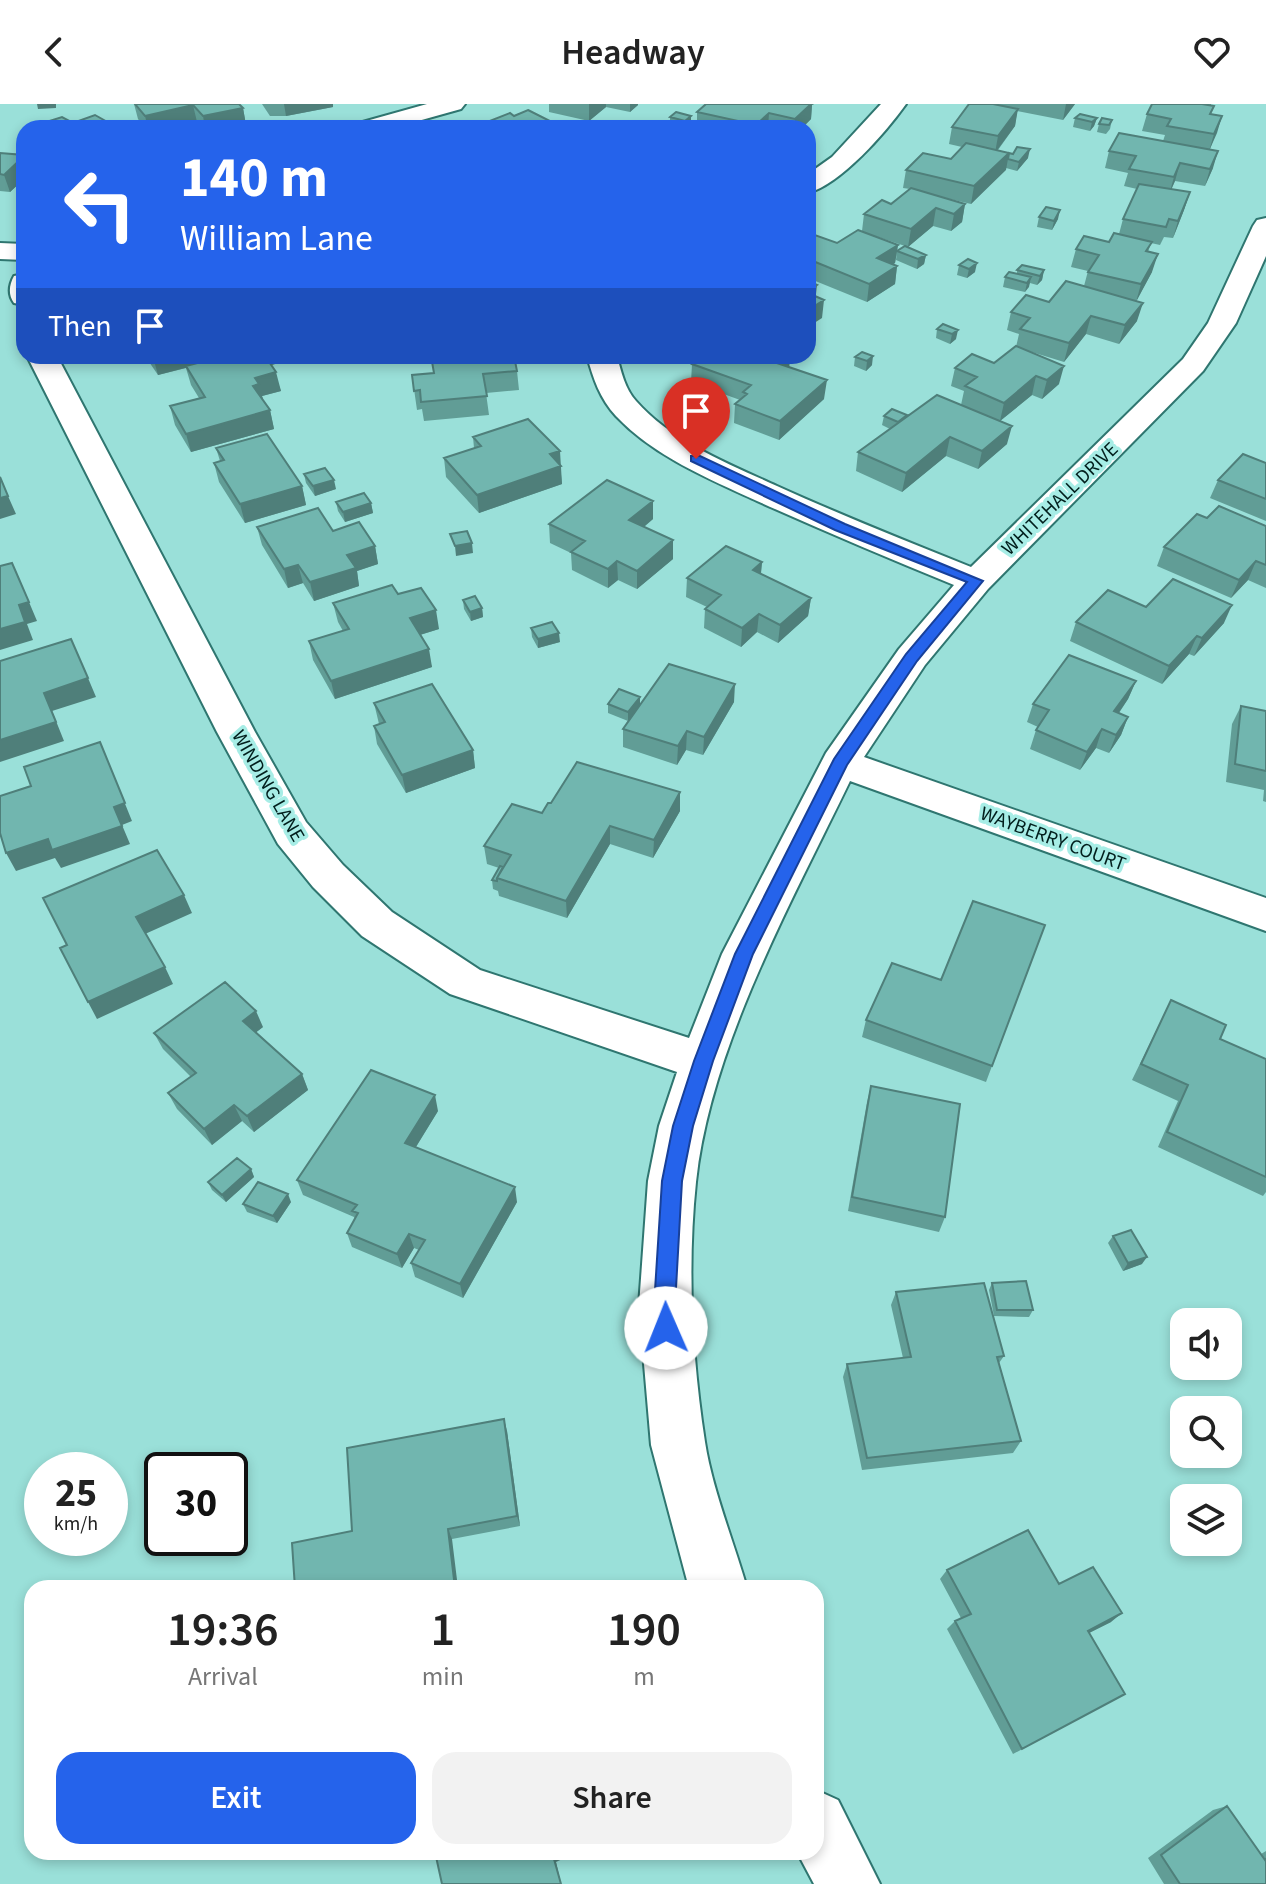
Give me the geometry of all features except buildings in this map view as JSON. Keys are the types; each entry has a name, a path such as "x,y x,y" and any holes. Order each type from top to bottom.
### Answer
{"street":[{"path":"396,120 453,104"},
{"path":"816,179 841,162 894,104"},
{"name":"WHITEHALL DRIVE","path":"716,1580 678,1445 665,1306 672,1181 683,1126 703,1061 744,954 840,763 912,657 976,581 1193,365 1222,323 1266,226"},
{"name":"WINDING LANE","path":"46,364 236,732 292,833 328,876 377,924 465,982 703,1061"},
{"path":"604,364 609,382 625,408 656,435 716,470 840,527 976,581"},
{"name":"WAYBERRY COURT","path":"840,763 1266,915"},
{"path":"824,1838 848,1884"}],"route":[{"path":"666,1328 672,1181 683,1126 703,1061 744,954 840,763 912,657 976,581 840,527 696,459"}]}
